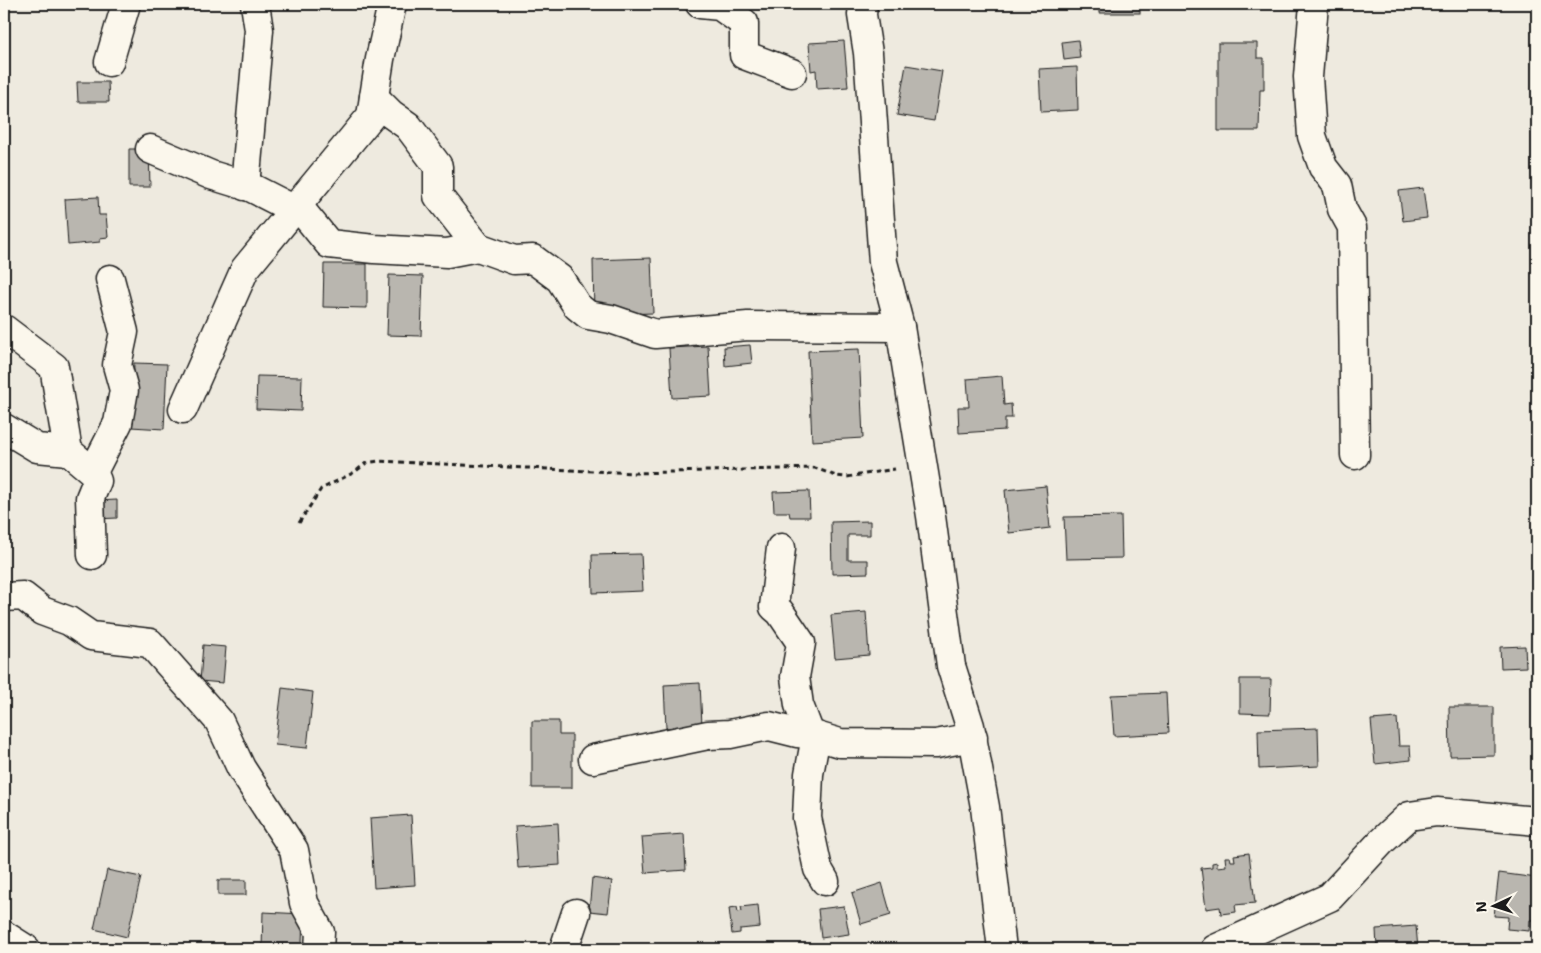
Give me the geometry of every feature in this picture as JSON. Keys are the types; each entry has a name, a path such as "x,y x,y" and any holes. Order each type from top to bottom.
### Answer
{"street":[{"path":"109,62 126,4"},
{"path":"245,186 259,30 255,4"},
{"path":"183,409 241,275 371,116 380,59 392,4"},
{"path":"700,4 720,6 744,23 744,54 792,73"},
{"path":"863,4 862,15 868,52 883,262 900,327 923,465 951,666 973,738 985,807 1002,949"},
{"path":"1314,4 1308,77 1312,136 1323,167 1337,185 1342,209 1352,227 1355,455"},
{"path":"374,97 391,114 408,126 438,166 438,196 478,248"},
{"path":"150,149 296,208 329,244 374,249 447,253 478,248 514,260 533,259 560,279 576,306 588,315 611,319 655,334 748,326 900,327"},
{"path":"93,472 118,423 124,390 117,365 124,332 110,279"},
{"path":"4,329 54,367 68,451"},
{"path":"4,428 37,448 68,451 93,472 98,481 90,498 92,556"},
{"path":"780,548 774,607 780,612 801,643 796,677 799,705 813,735 807,818 818,869 825,881"},
{"path":"4,597 23,596 42,611 69,621 91,636 150,643 219,721 241,768 294,850 304,903 320,932 319,949"},
{"path":"593,759 708,735 730,734 769,726 840,743 936,744 973,738"},
{"path":"1215,949 1330,897 1382,841 1409,816 1437,812 1537,821"},
{"path":"564,949 576,913"},
{"path":"4,935 26,949"}],"path":[{"path":"299,523 321,489 355,472 366,463 378,461 634,473 815,468 836,476 847,477 923,465"}],"building":[{"path":"1099,4 1140,4 1140,13 1099,13"},
{"path":"1078,40 1080,58 1064,60 1062,42"},
{"path":"844,41 848,87 817,89 816,70 811,71 809,43"},
{"path":"1218,43 1257,43 1257,58 1264,58 1264,90 1260,90 1259,131 1218,131"},
{"path":"906,65 942,71 934,121 897,115"},
{"path":"1077,67 1078,110 1041,112 1039,69"},
{"path":"77,82 108,82 109,102 78,102"},
{"path":"129,149 149,149 150,187 129,187"},
{"path":"1423,188 1427,218 1403,221 1399,191"},
{"path":"98,197 99,215 106,215 108,237 100,238 100,242 68,245 65,199"},
{"path":"651,258 653,313 594,315 593,260"},
{"path":"324,264 367,264 367,308 323,307"},
{"path":"389,275 423,276 421,336 387,335"},
{"path":"750,345 752,363 725,366 724,347"},
{"path":"708,346 711,396 672,398 669,348"},
{"path":"859,349 863,438 812,441 808,351"},
{"path":"134,363 167,364 164,429 131,427"},
{"path":"257,376 302,377 301,411 256,409"},
{"path":"1002,376 1004,405 1011,404 1012,418 1005,418 1005,430 959,433 958,407 969,407 967,379"},
{"path":"1046,486 1050,528 1009,533 1005,490"},
{"path":"809,491 810,517 790,517 789,512 774,512 773,492"},
{"path":"117,500 117,518 96,519 96,501"},
{"path":"1121,516 1122,558 1066,559 1064,517"},
{"path":"870,521 870,535 848,535 848,560 868,560 868,573 832,574 831,522"},
{"path":"641,554 643,591 593,593 592,555"},
{"path":"866,612 869,655 835,658 831,615"},
{"path":"203,645 226,647 223,683 200,681"},
{"path":"1525,646 1526,667 1501,668 1500,647"},
{"path":"1240,679 1271,679 1270,714 1240,713"},
{"path":"700,683 702,726 666,728 664,685"},
{"path":"282,688 313,692 307,748 275,745"},
{"path":"1166,693 1168,733 1114,736 1111,695"},
{"path":"1449,707 1494,707 1494,755 1450,756"},
{"path":"1397,718 1399,746 1410,746 1411,760 1375,764 1371,720"},
{"path":"532,721 559,721 559,735 572,735 572,788 532,788"},
{"path":"1318,728 1319,766 1259,769 1258,730"},
{"path":"411,815 415,885 374,888 370,818"},
{"path":"558,823 560,865 518,868 515,826"},
{"path":"684,834 686,870 645,873 642,837"},
{"path":"1249,853 1255,903 1235,905 1236,912 1221,914 1220,907 1206,909 1201,868 1212,867 1212,863 1217,862 1217,867 1226,866 1225,857 1230,857 1231,861 1235,861 1234,855"},
{"path":"107,870 141,877 127,937 94,929"},
{"path":"1499,873 1537,878 1537,920 1530,920 1529,931 1507,929 1508,917 1494,916"},
{"path":"592,878 612,881 608,913 589,911"},
{"path":"218,880 246,880 246,895 218,895"},
{"path":"882,883 891,915 861,924 852,893"},
{"path":"758,905 760,927 740,929 740,933 732,934 729,908 737,907 738,912 742,911 741,907"},
{"path":"844,906 849,934 821,938 818,909"},
{"path":"263,912 303,914 302,943 311,943 311,949 262,949"},
{"path":"1416,926 1418,949 1377,949 1376,929"}]}
